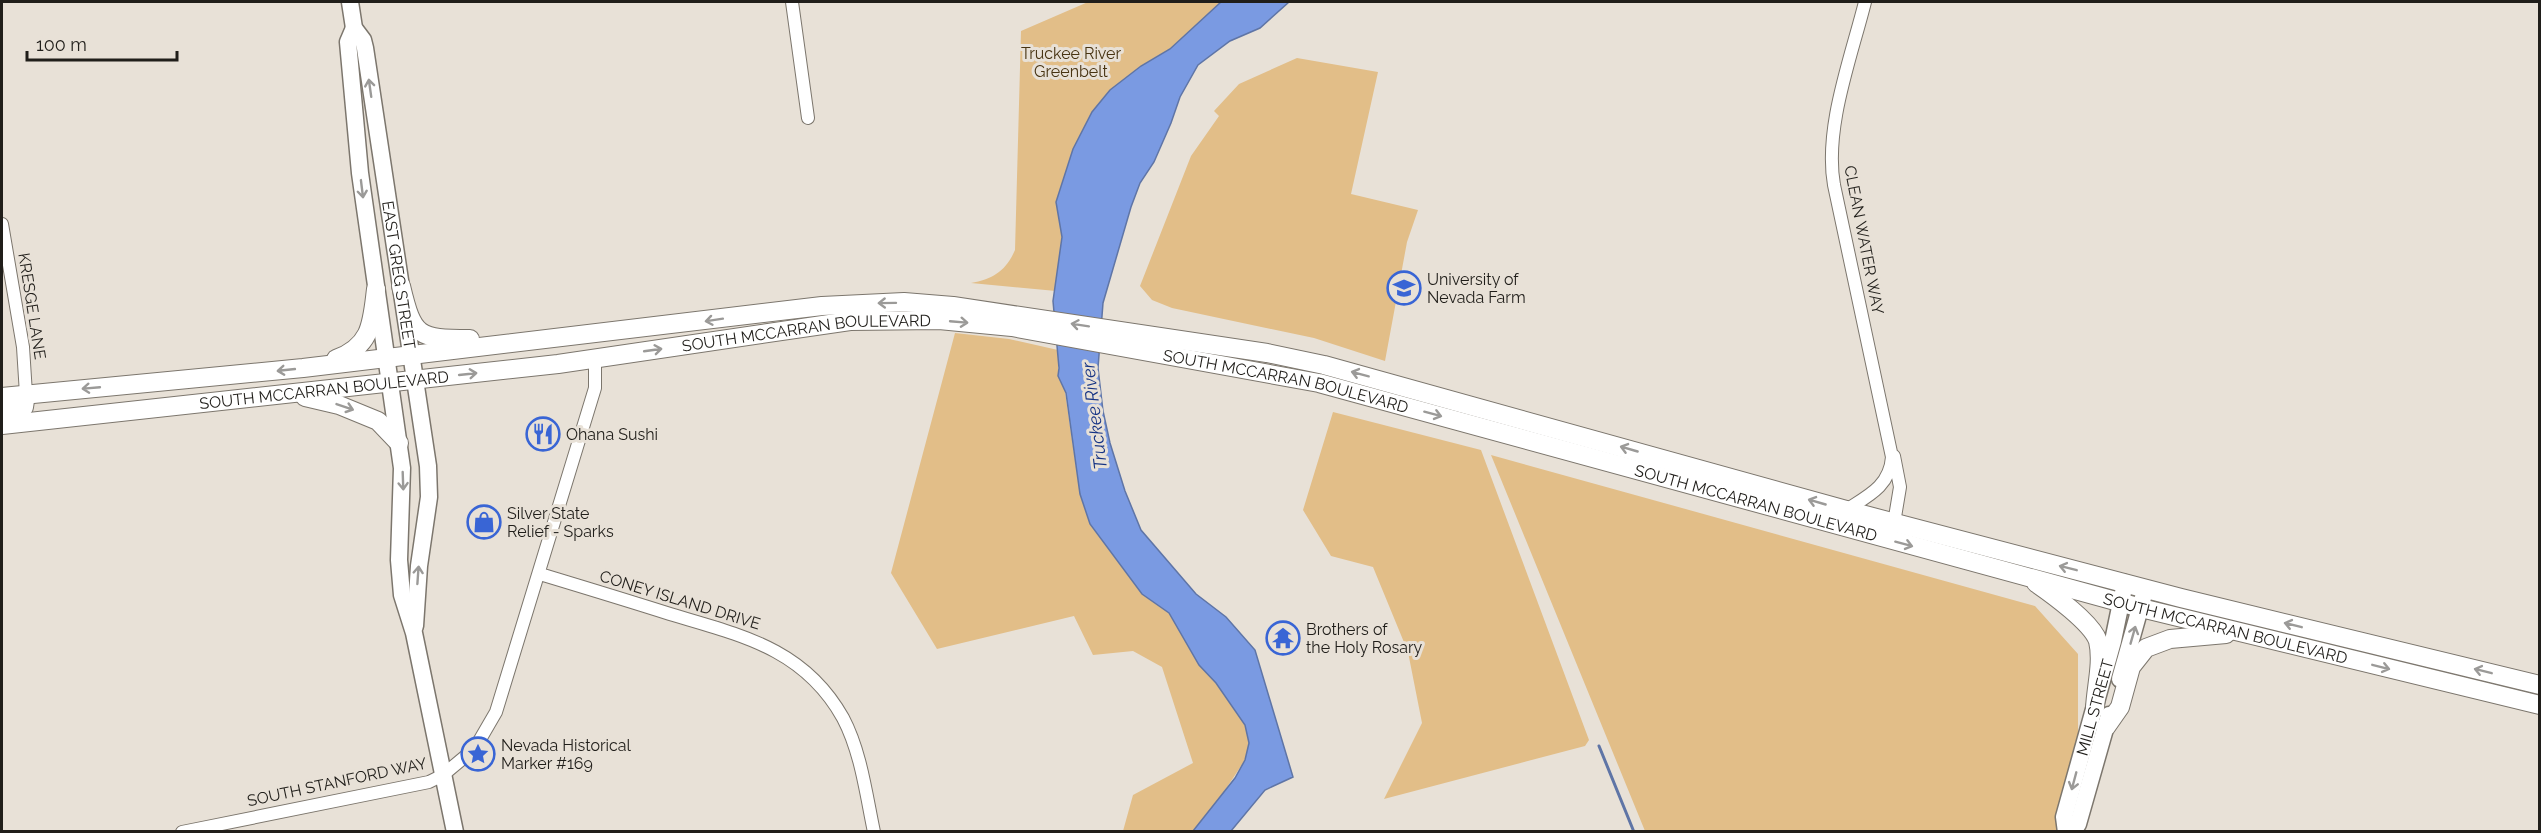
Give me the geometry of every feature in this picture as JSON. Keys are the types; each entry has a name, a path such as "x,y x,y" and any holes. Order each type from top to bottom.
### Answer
{"main road":[{"name":"EAST GREG STREET","path":"351,2 354,28 348,42 360,173 399,443 403,492 399,544 402,595 414,633 455,831"},
{"name":"EAST GREG STREET","path":"354,28 363,40 365,48 428,465 429,497 419,566 414,633"},
{"path":"352,88 363,117 371,158 376,165 382,166"},
{"path":"401,286 414,326 436,339 571,338"},
{"path":"317,366 345,356 366,339 372,320 376,289"},
{"name":"SOUTH MCCARRAN BOULEVARD","path":"2,397 411,356 692,323 762,312 864,303 904,302 953,306 1028,323 1131,340 1319,383 2121,603 2540,705"},
{"name":"SOUTH MCCARRAN BOULEVARD","path":"2,425 596,358 850,321 939,320 1028,323"},
{"name":"SOUTH MCCARRAN BOULEVARD","path":"1131,340 1267,353 1390,382 1894,523 2145,589 2540,685"},
{"path":"1385,401 1390,382"},
{"path":"289,393 329,402 378,420 399,443"},
{"path":"2,412 20,410 24,407 26,394"},
{"path":"2024,576 2071,610 2097,638 2100,654 2095,708"},
{"name":"MILL STREET","path":"2066,831 2064,817 2095,708 2125,583"},
{"name":"MILL STREET","path":"2073,831 2078,824 2145,589"},
{"path":"2106,727 2120,707 2131,667 2146,648 2170,639 2245,633"}],"street":[{"path":"792,2 808,118"},
{"name":"CLEAN WATER WAY","path":"1865,2 1834,127 1831,163 1891,450 1897,464 1900,487 1894,523"},
{"name":"KRESGE LANE","path":"2,224 4,253 24,356 26,394"},
{"name":"SOUTH STANFORD WAY","path":"182,831 418,784 443,775 478,743 496,712 540,574 595,388 596,358"},
{"name":"CLEAN WATER WAY","path":"1846,510 1884,483 1890,471 1891,450"},
{"name":"CONEY ISLAND DRIVE","path":"540,574 753,639 778,652 802,669 820,684 832,700 853,740 874,831"}],"green space":[{"name":"Truckee River Greenbelt","path":"1088,2 1221,2 1170,49 1141,66 1110,90 1092,112 1073,149 1056,202 1062,237 1056,291 971,283 998,273 1015,250 1021,31"},
{"path":"1297,58 1378,72 1351,194 1418,210 1407,242 1385,361 1314,338 1172,308 1152,300 1140,286 1191,156 1219,116 1214,111 1239,84"},
{"path":"955,333 1009,339 1058,350 1058,376 1064,385 1080,494 1090,524 1142,594 1169,613 1199,665 1216,683 1246,725 1249,743 1245,760 1198,831 1123,831 1133,795 1193,763 1162,667 1133,651 1093,655 1074,616 937,649 891,573"},
{"path":"1333,412 1481,450 1589,740 1585,746 1384,799 1422,723 1408,652 1373,567 1331,556 1303,510"},
{"path":"1491,455 2035,606 2078,654 2078,750 2056,831 1645,831"}],"water":[{"name":"Truckee River","path":"1221,2 1289,2 1260,28 1230,41 1198,65 1180,97 1154,162 1140,183 1131,207 1103,303 1098,368 1103,411 1110,443 1125,491 1141,530 1196,594 1226,617 1255,650 1293,777 1265,790 1231,831 1193,831 1235,778 1245,760 1249,743 1245,725 1216,683 1199,665 1169,613 1142,594 1090,524 1080,494 1066,393 1058,376 1053,301 1062,237 1056,202 1073,149 1092,112 1110,90 1141,66 1170,49"}],"waterway":[{"path":"1599,746 1634,832"}],"place":[{"name":"University of Nevada Farm","path":"1404,288"},
{"name":"Ohana Sushi","path":"543,434"},
{"name":"Silver State Relief - Sparks","path":"484,522"},
{"name":"Brothers of the Holy Rosary","path":"1283,638"},
{"name":"Nevada Historical Marker #169","path":"478,754"}]}
